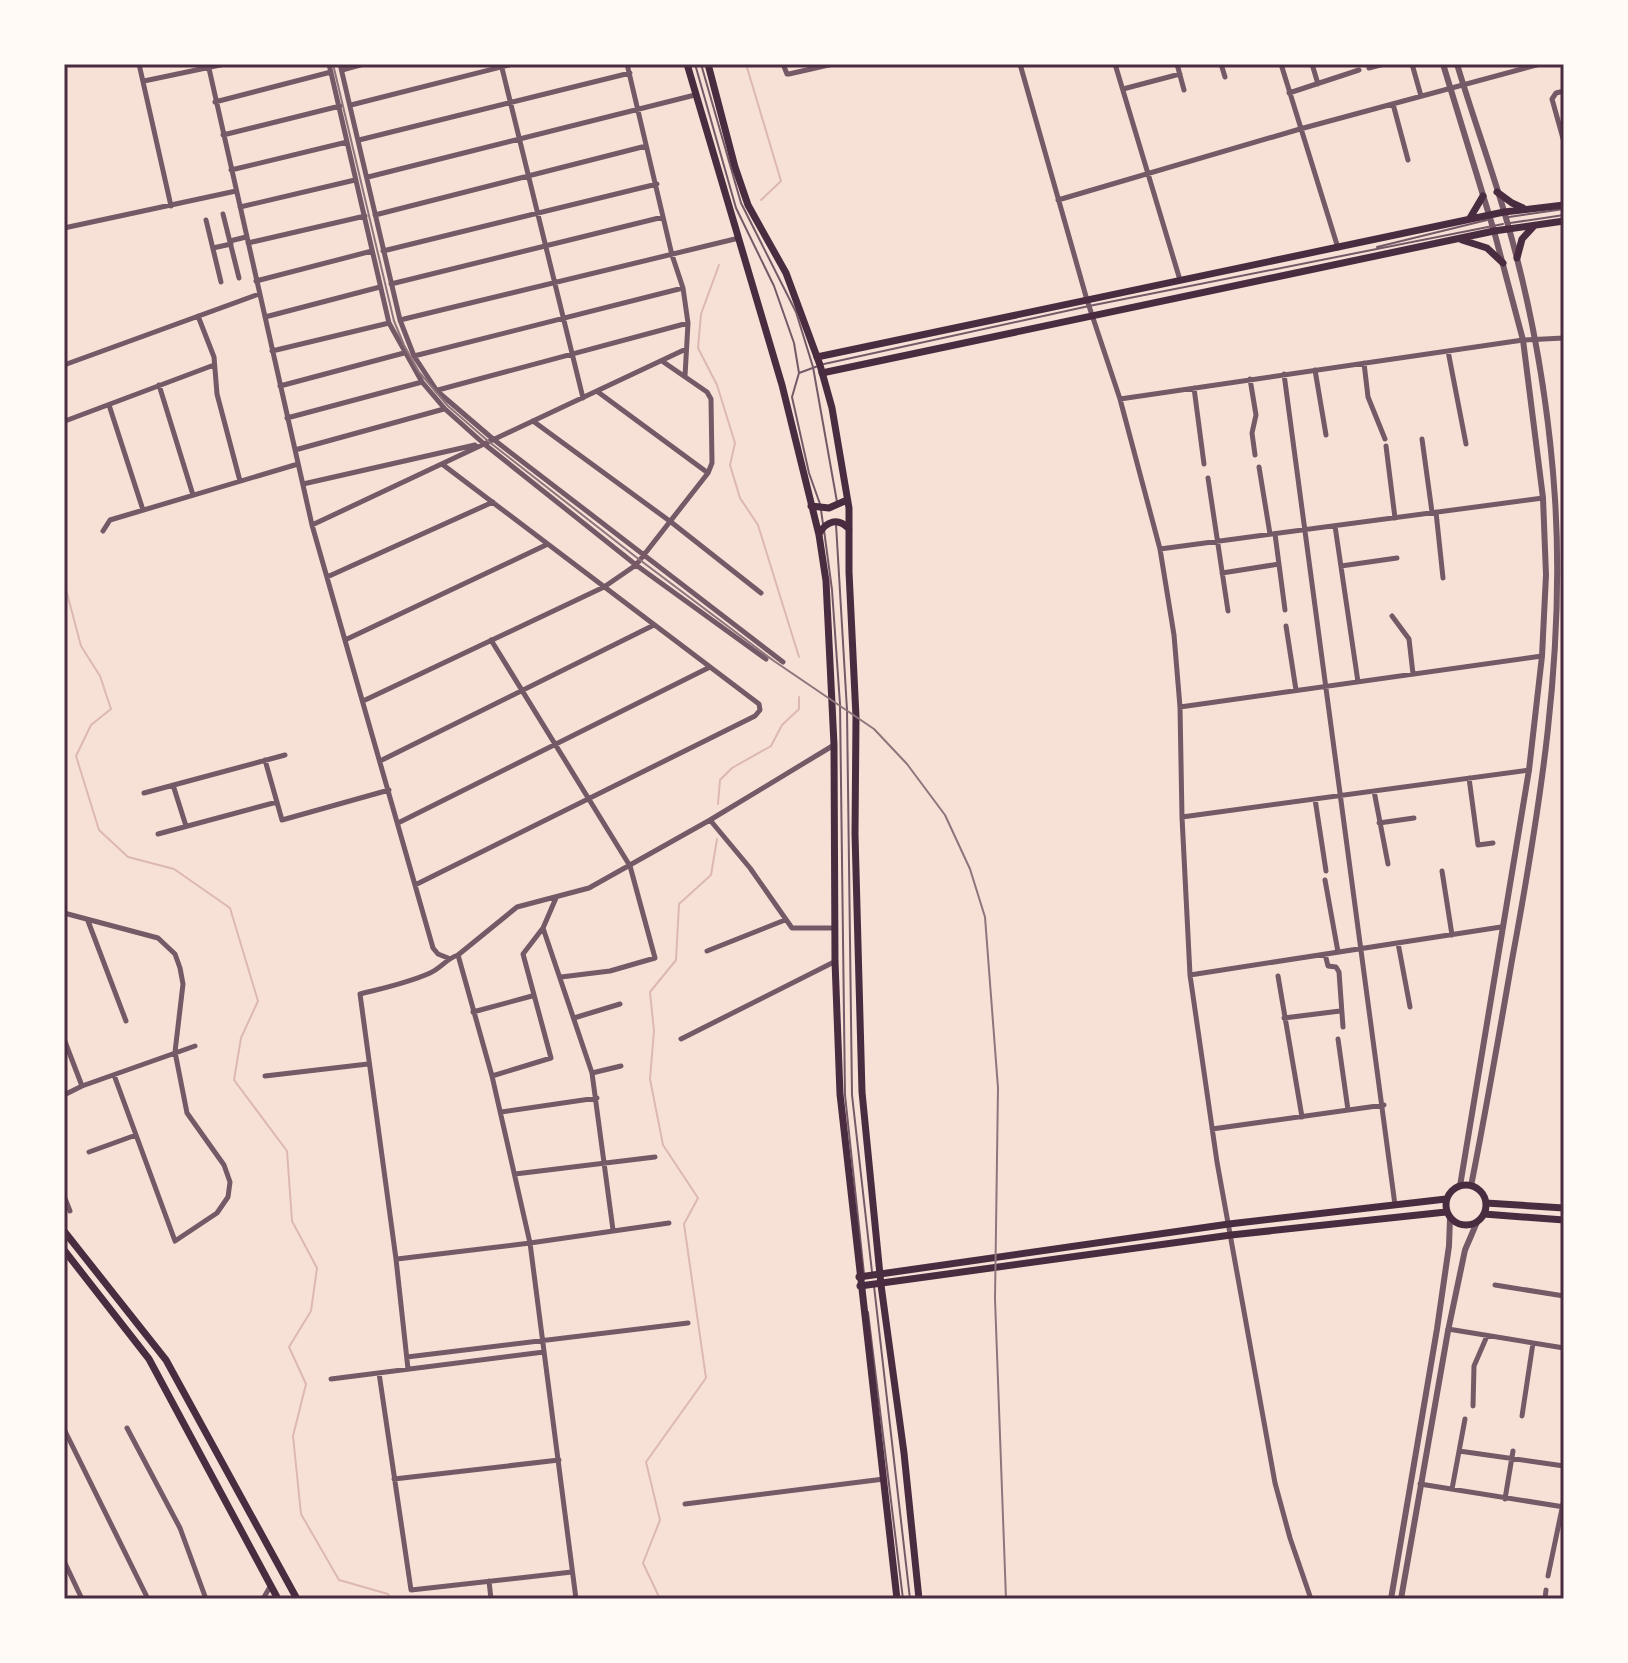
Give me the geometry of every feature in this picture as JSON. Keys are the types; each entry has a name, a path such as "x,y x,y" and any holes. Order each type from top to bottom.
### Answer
{"main road":[{"path":"687,64 782,385 819,535 827,606 834,745 835,961 840,1094 869,1276 884,1479 900,1599"},
{"path":"708,64 748,205 786,273 832,408 847,500 856,717 855,834 869,1276 904,1453 919,1599"},
{"path":"1497,192 1512,203 1529,209 1564,207"},
{"path":"1469,220 1483,196"},
{"path":"818,366 1092,316 1455,239 1529,209"},
{"path":"818,366 1180,280 1469,220 1492,223 1507,220 1536,225 1564,218"},
{"path":"1517,258 1522,239 1536,225"},
{"path":"1455,239 1487,248 1503,263"},
{"path":"811,506 837,506 847,500"},
{"path":"819,535 824,526 835,522 849,529"},
{"path":"870,1286 1231,1235 1448,1215 1463,1225 1477,1222 1484,1214 1484,1195 1471,1186 1460,1186 1446,1199 1448,1215"},
{"path":"869,1276 1229,1224 1446,1199"},
{"path":"1486,1203 1564,1208"},
{"path":"1484,1214 1564,1220"},
{"path":"64,1231 166,1360 297,1599"},
{"path":"64,1250 149,1359 278,1599"},
{"path":"1004,1257 1005,1268"},
{"path":"228,1504 241,1498"}],"street":[{"path":"139,64 171,206"},
{"path":"143,81 225,64"},
{"path":"329,64 389,323 422,382 445,409 483,443 636,565 766,659"},
{"path":"364,64 341,67 400,320 414,356 437,391 493,439 783,662"},
{"path":"351,106 513,64"},
{"path":"627,64 672,255 683,288 688,323 685,377"},
{"path":"783,64 787,74 833,64"},
{"path":"1020,64 1088,303 1120,399 1160,549 1174,635 1180,707 1190,975 1212,1129 1275,1483 1311,1599"},
{"path":"1115,64 1180,280"},
{"path":"1177,64 1184,90"},
{"path":"1221,64 1225,77"},
{"path":"1281,64 1338,248"},
{"path":"1312,64 1318,84"},
{"path":"1369,68 1384,64"},
{"path":"1412,64 1421,96"},
{"path":"1443,64 1492,223 1523,340 1543,498 1546,575 1542,656 1529,770 1460,1186"},
{"path":"1457,64 1507,220 1534,339 1555,497 1558,572 1555,656 1533,849 1471,1186"},
{"path":"1058,200 1300,129 1540,64"},
{"path":"501,65 583,398"},
{"path":"209,66 312,525 433,948 448,958"},
{"path":"1289,93 1359,70"},
{"path":"215,102 331,72"},
{"path":"359,140 630,73"},
{"path":"1123,89 1180,74"},
{"path":"1564,91 1553,96 1564,142"},
{"path":"368,177 695,95"},
{"path":"1393,104 1408,160"},
{"path":"223,135 340,106"},
{"path":"231,170 347,142"},
{"path":"375,215 646,146"},
{"path":"239,207 355,180"},
{"path":"383,251 657,184"},
{"path":"64,228 236,191"},
{"path":"223,214 239,278"},
{"path":"213,248 365,216"},
{"path":"391,284 663,217"},
{"path":"206,220 221,282"},
{"path":"400,320 740,237"},
{"path":"256,281 372,251"},
{"path":"264,317 380,287"},
{"path":"414,356 683,288"},
{"path":"64,365 259,294"},
{"path":"198,316 214,357 217,394 241,481"},
{"path":"272,351 389,323"},
{"path":"437,391 688,323"},
{"path":"1120,399 1523,340 1564,338"},
{"path":"312,525 686,349"},
{"path":"1448,351 1466,444"},
{"path":"280,386 404,353"},
{"path":"363,701 604,587 645,557 708,473 712,463 711,399 707,392 662,361"},
{"path":"1364,363 1368,397 1386,442 1395,518"},
{"path":"65,421 214,365"},
{"path":"1315,370 1326,435"},
{"path":"1284,374 1395,1205"},
{"path":"1250,379 1256,415 1252,433 1255,455"},
{"path":"287,418 422,382"},
{"path":"159,385 193,495"},
{"path":"1194,388 1204,464"},
{"path":"598,392 708,473"},
{"path":"109,404 143,510"},
{"path":"295,450 445,409"},
{"path":"532,421 671,522 761,593"},
{"path":"1422,439 1443,578"},
{"path":"303,484 483,443"},
{"path":"103,531 110,520 298,464"},
{"path":"415,885 755,716 760,710 759,704 442,464"},
{"path":"1259,467 1285,610"},
{"path":"1208,478 1228,611"},
{"path":"1555,497 1564,497"},
{"path":"1160,549 1543,498"},
{"path":"327,577 493,502"},
{"path":"1335,526 1358,682"},
{"path":"345,640 548,544"},
{"path":"1341,566 1397,558"},
{"path":"1222,573 1279,564"},
{"path":"1392,616 1409,639 1413,674"},
{"path":"380,761 654,625"},
{"path":"1286,626 1296,690"},
{"path":"491,640 630,866 655,958 610,971 561,977"},
{"path":"1180,707 1542,656"},
{"path":"1555,656 1564,656"},
{"path":"398,823 710,667"},
{"path":"408,1369 360,994 416,979 436,970 517,907 589,888 834,745"},
{"path":"144,793 285,755"},
{"path":"265,760 282,820 389,790"},
{"path":"1182,817 1529,770"},
{"path":"1469,778 1478,845 1493,843"},
{"path":"173,785 186,826"},
{"path":"1374,791 1388,864"},
{"path":"1315,799 1326,871"},
{"path":"158,834 277,802"},
{"path":"1379,823 1414,818"},
{"path":"710,820 750,868 792,928 835,928"},
{"path":"1442,871 1452,935"},
{"path":"1325,880 1338,952"},
{"path":"492,1076 551,1058 523,954 543,928 556,897"},
{"path":"64,913 158,938 175,954 183,984 175,1052 187,1113 224,1165 230,1182 228,1197 217,1213 175,1241 114,1075"},
{"path":"88,920 126,1021"},
{"path":"707,951 785,920"},
{"path":"1190,975 1501,927"},
{"path":"543,928 592,1073 613,1230"},
{"path":"1398,943 1410,1007"},
{"path":"1325,954 1328,966 1336,967 1339,972 1343,1027"},
{"path":"458,955 492,1076 530,1243 576,1599"},
{"path":"681,1039 835,961"},
{"path":"1278,976 1302,1117"},
{"path":"473,1012 532,996"},
{"path":"574,1018 620,1004"},
{"path":"1284,1018 1340,1011"},
{"path":"64,1039 82,1086"},
{"path":"1338,1039 1348,1110"},
{"path":"64,1095 195,1046"},
{"path":"265,1076 368,1064"},
{"path":"592,1073 621,1066"},
{"path":"501,1112 597,1098"},
{"path":"1212,1129 1384,1105"},
{"path":"89,1152 136,1135"},
{"path":"515,1174 655,1157"},
{"path":"64,1196 70,1211"},
{"path":"1391,1599 1437,1329 1449,1246 1448,1215"},
{"path":"1401,1599 1448,1329 1465,1250 1477,1222"},
{"path":"396,1259 669,1223"},
{"path":"1495,1285 1564,1296"},
{"path":"407,1357 688,1323"},
{"path":"1448,1329 1564,1348"},
{"path":"1473,1406 1474,1366 1487,1336"},
{"path":"1522,1416 1533,1343"},
{"path":"331,1379 544,1352"},
{"path":"379,1373 411,1590 572,1572"},
{"path":"1452,1489 1465,1419"},
{"path":"127,1428 180,1528 206,1599"},
{"path":"64,1429 148,1599"},
{"path":"1459,1451 1564,1466"},
{"path":"1505,1499 1513,1451"},
{"path":"394,1479 559,1460"},
{"path":"685,1504 884,1479"},
{"path":"1420,1484 1563,1507"},
{"path":"1548,1576 1564,1499"},
{"path":"64,1561 82,1599"},
{"path":"489,1581 491,1599"},
{"path":"263,1599 271,1584"},
{"path":"1545,1599 1546,1590"}],"lane":[{"path":"695,64 736,208 782,307 794,343 799,373 792,397 824,526 840,704 845,1095 869,1276"},
{"path":"701,64 741,203 796,312 818,366 837,506"},
{"path":"1507,220 1564,207"},
{"path":"1507,220 1564,218"},
{"path":"1368,250 1415,236 1492,223"},
{"path":"1088,303 1492,223"},
{"path":"799,373 818,366"},
{"path":"835,522 847,710 852,1095 869,1276"},
{"path":"870,1286 900,1599"},
{"path":"870,1286 910,1599"}],"waterway":[{"path":"746,64 781,181 761,200"},
{"path":"719,265 701,314 698,348 717,385 735,443 730,465 740,498 758,525 799,657"},
{"path":"64,582 81,646 100,676 111,709 91,725 76,756 99,830 128,857 174,869 230,908 258,1001 241,1038 234,1080 287,1151 292,1221 317,1268 311,1311 289,1347 306,1384 293,1436 301,1514 339,1580 388,1594 391,1599"},
{"path":"718,804 720,780 732,768 771,746 782,725 799,709 799,697"},
{"path":"660,1599 643,1563 660,1520 646,1462 706,1378 684,1224 698,1198 663,1145 650,1079 654,1031 650,992 676,960 679,904 711,875 717,839"}],"railway":[{"path":"333,64 394,321 419,372 448,406 488,441 774,661 874,729 907,764 945,815 970,869 985,917 998,1088 995,1299 1006,1599"}]}
